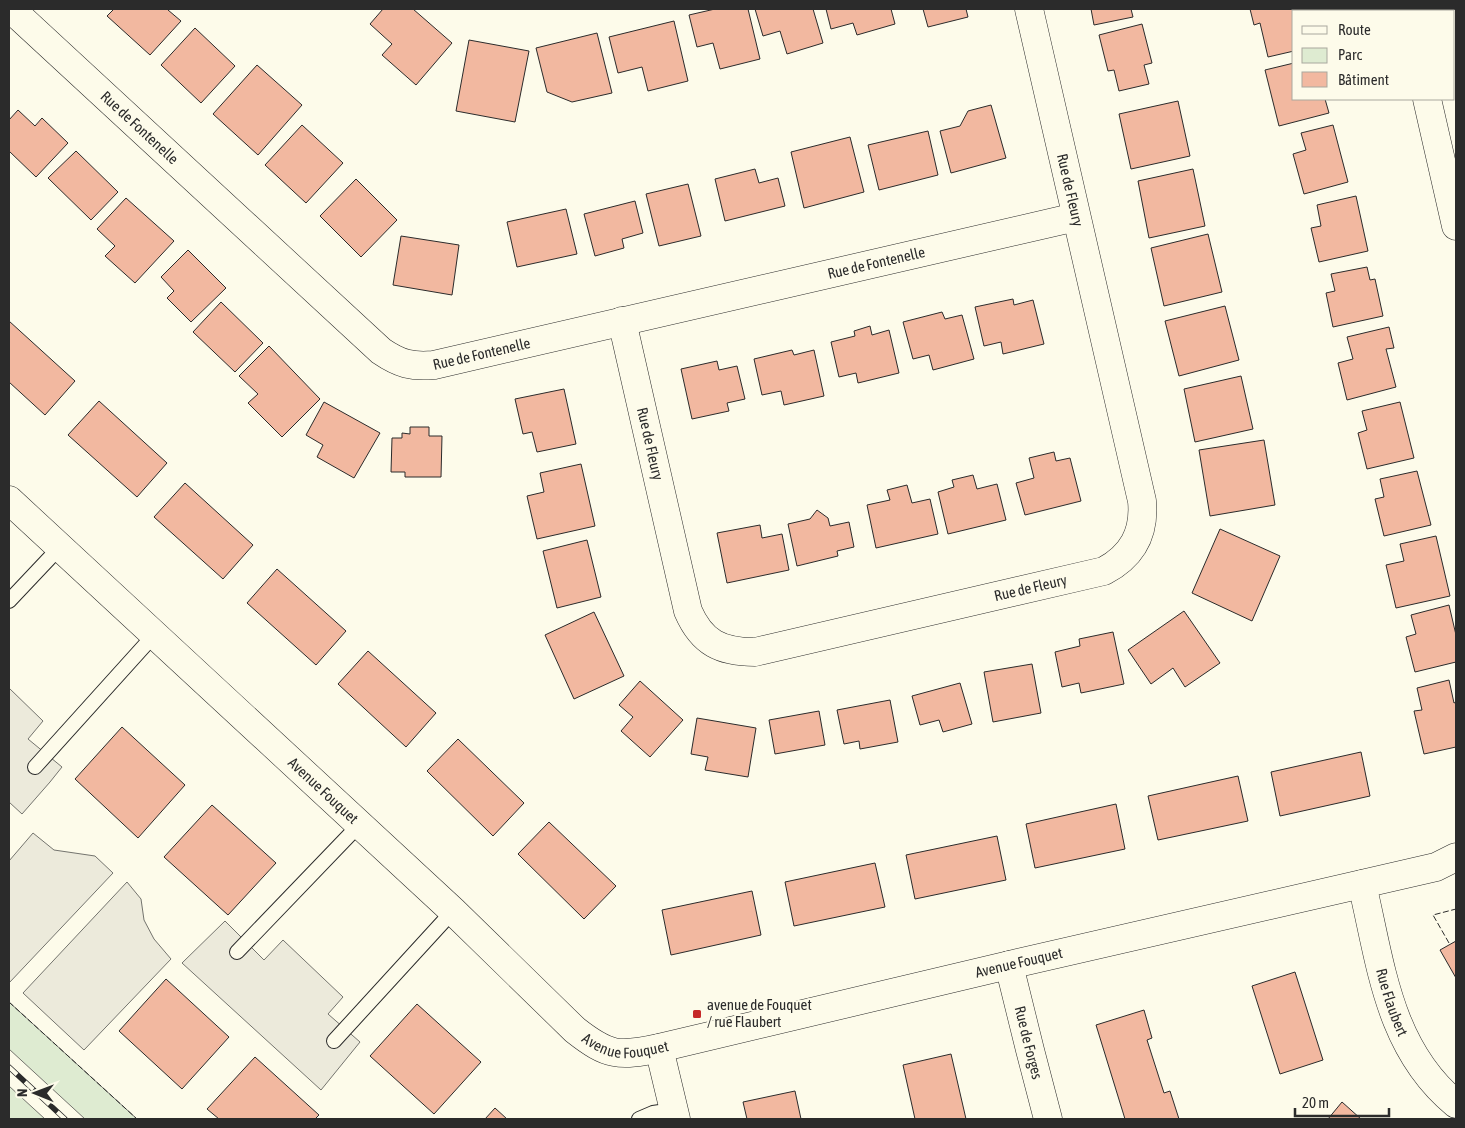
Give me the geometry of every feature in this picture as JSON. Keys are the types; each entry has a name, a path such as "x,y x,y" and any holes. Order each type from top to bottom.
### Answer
{"street":[{"name":"Rue de Fontenelle","path":"11,9 381,351 404,364 434,365 1076,217"},
{"name":"Rue de Fleury","path":"622,321 688,611 694,625 703,635 725,649 755,652 1104,571 1117,564 1128,553 1137,538 1143,514 1142,501 1029,9"},
{"path":"1427,100 1456,226"},
{"name":"Avenue Fouquet","path":"9,500 360,824 576,1030 589,1041 605,1050 622,1054 638,1053 1009,965 1450,864"},
{"name":"Rue Flaubert","path":"1362,884 1383,977 1401,1032 1414,1057 1431,1080 1456,1104"},
{"name":"Rue de Forges","path":"1009,965 1048,1119"},
{"path":"659,1048 675,1115"}],"lane":[{"path":"9,601 60,547"},
{"path":"35,767 155,634"},
{"path":"237,952 360,824"},
{"path":"334,1041 453,911"},
{"path":"639,1119 653,1113 675,1115"}],"green space":[{"path":"9,1002 137,1119 85,1119 9,1049"},
{"path":"9,1086 45,1119 9,1119"}],"shaded area":[{"path":"9,688 43,721 28,739 62,767 22,814 9,802"},
{"path":"33,833 54,850 95,856 113,873 9,983 9,861"},
{"path":"127,882 141,899 144,920 154,939 171,959 84,1050 23,993"},
{"path":"225,921 264,960 283,940 343,997 328,1014 360,1042 321,1090 182,963"}],"building":[{"path":"114,9 170,9 168,10 181,21 150,55 107,16"},
{"path":"383,9 413,9 452,43 416,85 382,55 392,44 370,24"},
{"path":"715,9 748,9 760,59 720,69 713,43 697,47 689,15"},
{"path":"755,9 813,9 823,43 787,54 780,31 763,36"},
{"path":"826,9 891,9 895,24 857,35 853,23 831,29"},
{"path":"923,9 966,9 968,17 928,27"},
{"path":"1091,9 1131,9 1133,17 1094,25"},
{"path":"1250,9 1309,9 1292,10 1292,51 1268,57 1260,23 1254,25"},
{"path":"674,21 688,81 648,91 642,67 618,73 609,37"},
{"path":"1142,24 1152,63 1144,65 1149,84 1119,91 1114,70 1108,71 1099,35"},
{"path":"195,28 235,66 201,103 161,65"},
{"path":"597,33 612,93 572,102 547,92 536,48"},
{"path":"469,40 529,51 515,122 456,111"},
{"path":"1292,63 1292,100 1325,100 1329,113 1279,126 1265,70"},
{"path":"257,65 302,105 258,155 213,114"},
{"path":"1178,101 1190,156 1131,169 1119,114"},
{"path":"991,105 1006,158 951,173 940,131 960,126 968,111"},
{"path":"18,110 35,126 42,118 68,143 36,177 9,151 9,120"},
{"path":"302,125 343,163 306,203 265,165"},
{"path":"1333,125 1348,182 1304,194 1293,154 1306,150 1301,133"},
{"path":"928,131 938,175 879,190 868,145"},
{"path":"850,137 864,192 804,208 791,152"},
{"path":"76,151 118,192 91,220 48,178"},
{"path":"755,169 759,183 778,178 785,206 725,221 715,179"},
{"path":"1193,169 1205,226 1149,238 1138,181"},
{"path":"356,179 397,220 361,257 320,216"},
{"path":"688,184 701,236 659,246 646,194"},
{"path":"1356,196 1368,251 1319,262 1311,228 1321,226 1317,205"},
{"path":"126,198 174,241 135,283 105,256 115,246 97,229"},
{"path":"635,201 643,233 622,239 624,248 595,256 584,214"},
{"path":"566,209 577,254 517,267 507,222"},
{"path":"1208,234 1222,292 1164,306 1151,248"},
{"path":"401,236 459,245 452,295 393,285"},
{"path":"188,250 226,288 191,322 167,298 174,291 161,277"},
{"path":"1367,267 1370,280 1375,279 1383,316 1333,327 1326,293 1335,291 1331,274"},
{"path":"1013,299 1014,305 1033,300 1044,344 1003,354 1001,342 984,346 975,307"},
{"path":"221,302 263,343 235,372 193,332"},
{"path":"1225,306 1239,360 1179,376 1165,321"},
{"path":"942,312 945,319 962,315 974,359 933,370 929,355 913,359 903,322"},
{"path":"9,321 75,381 45,415 9,382"},
{"path":"870,326 872,335 889,330 899,373 858,383 856,373 839,377 831,342 855,336 854,331"},
{"path":"1389,327 1394,348 1386,349 1396,387 1347,400 1338,363 1353,359 1347,337"},
{"path":"269,346 320,399 282,437 248,403 258,394 239,376"},
{"path":"792,350 794,355 814,350 824,396 784,405 781,391 762,395 754,359"},
{"path":"717,361 719,370 737,366 745,399 727,403 729,411 692,419 681,369"},
{"path":"1241,376 1253,429 1195,442 1184,389"},
{"path":"564,389 576,444 537,452 532,432 523,434 515,399"},
{"path":"99,401 167,463 137,497 68,435"},
{"path":"324,402 380,433 354,478 317,457 323,445 306,435"},
{"path":"1400,402 1414,458 1367,469 1358,433 1367,430 1362,411"},
{"path":"410,427 429,427 429,436 442,436 441,477 405,477 405,472 391,472 392,438 402,438 402,433 410,434"},
{"path":"1264,440 1275,505 1210,516 1199,450"},
{"path":"1054,452 1056,461 1070,458 1081,501 1025,515 1016,483 1034,478 1029,458"},
{"path":"581,464 595,526 537,539 527,496 544,492 540,473"},
{"path":"1417,471 1431,525 1384,536 1375,499 1384,497 1380,479"},
{"path":"973,475 977,489 997,484 1006,520 948,534 938,492 954,487 952,480"},
{"path":"185,483 253,545 223,579 154,517"},
{"path":"907,485 912,503 930,499 938,534 876,548 867,505 890,500 887,490"},
{"path":"817,510 828,518 830,526 849,522 854,547 837,551 838,556 797,566 788,524 810,519"},
{"path":"760,525 762,538 782,534 789,570 727,583 717,533"},
{"path":"1220,529 1280,556 1252,621 1192,593"},
{"path":"1436,536 1450,596 1396,608 1386,565 1404,561 1400,544"},
{"path":"587,540 601,597 557,608 543,551"},
{"path":"277,569 346,631 316,665 247,603"},
{"path":"1449,605 1456,635 1456,662 1415,672 1406,637 1416,634 1411,615"},
{"path":"1184,611 1220,663 1185,687 1173,668 1151,684 1128,650"},
{"path":"594,612 624,676 574,699 545,635"},
{"path":"1113,632 1124,684 1081,693 1079,683 1062,687 1055,652 1080,646 1079,639"},
{"path":"368,651 436,713 406,747 338,684"},
{"path":"1032,664 1041,713 993,722 984,672"},
{"path":"1449,680 1454,703 1456,702 1456,747 1424,754 1414,711 1422,710 1417,688"},
{"path":"640,681 683,720 650,757 621,731 633,717 619,705"},
{"path":"960,683 972,724 943,732 939,720 920,725 912,696"},
{"path":"890,700 898,742 860,749 859,741 844,744 837,710"},
{"path":"819,711 825,745 775,754 769,720"},
{"path":"697,718 756,728 748,777 705,770 708,757 691,754"},
{"path":"122,727 185,785 138,838 75,779"},
{"path":"458,739 524,803 493,836 427,771"},
{"path":"1361,752 1370,796 1280,816 1271,772"},
{"path":"1238,776 1248,821 1158,840 1148,796"},
{"path":"1116,804 1125,849 1035,868 1026,824"},
{"path":"212,805 276,863 228,915 164,857"},
{"path":"549,822 616,886 584,919 518,854"},
{"path":"997,836 1006,880 915,899 906,855"},
{"path":"875,863 885,907 794,926 785,882"},
{"path":"752,891 761,935 671,955 662,910"},
{"path":"1456,941 1456,978 1440,950"},
{"path":"1295,972 1323,1060 1280,1074 1252,986"},
{"path":"166,979 229,1037 182,1089 119,1031"},
{"path":"417,1004 481,1062 434,1114 370,1056"},
{"path":"1144,1010 1152,1038 1147,1040 1164,1093 1170,1091 1179,1119 1125,1119 1096,1025"},
{"path":"951,1054 966,1119 915,1119 903,1065"},
{"path":"255,1057 319,1115 315,1119 219,1119 207,1109"},
{"path":"795,1091 801,1119 747,1119 743,1102"},
{"path":"1342,1102 1361,1119 1328,1119"},
{"path":"495,1108 507,1119 485,1119"}],"railway":[{"path":"9,1067 65,1119"}],"fence":[{"path":"1449,943 1433,915 1456,909"},
{"path":"9,1002 137,1119"}],"place":[{"name":"avenue de Fouquet / rue Flaubert","path":"697,1014"}]}
